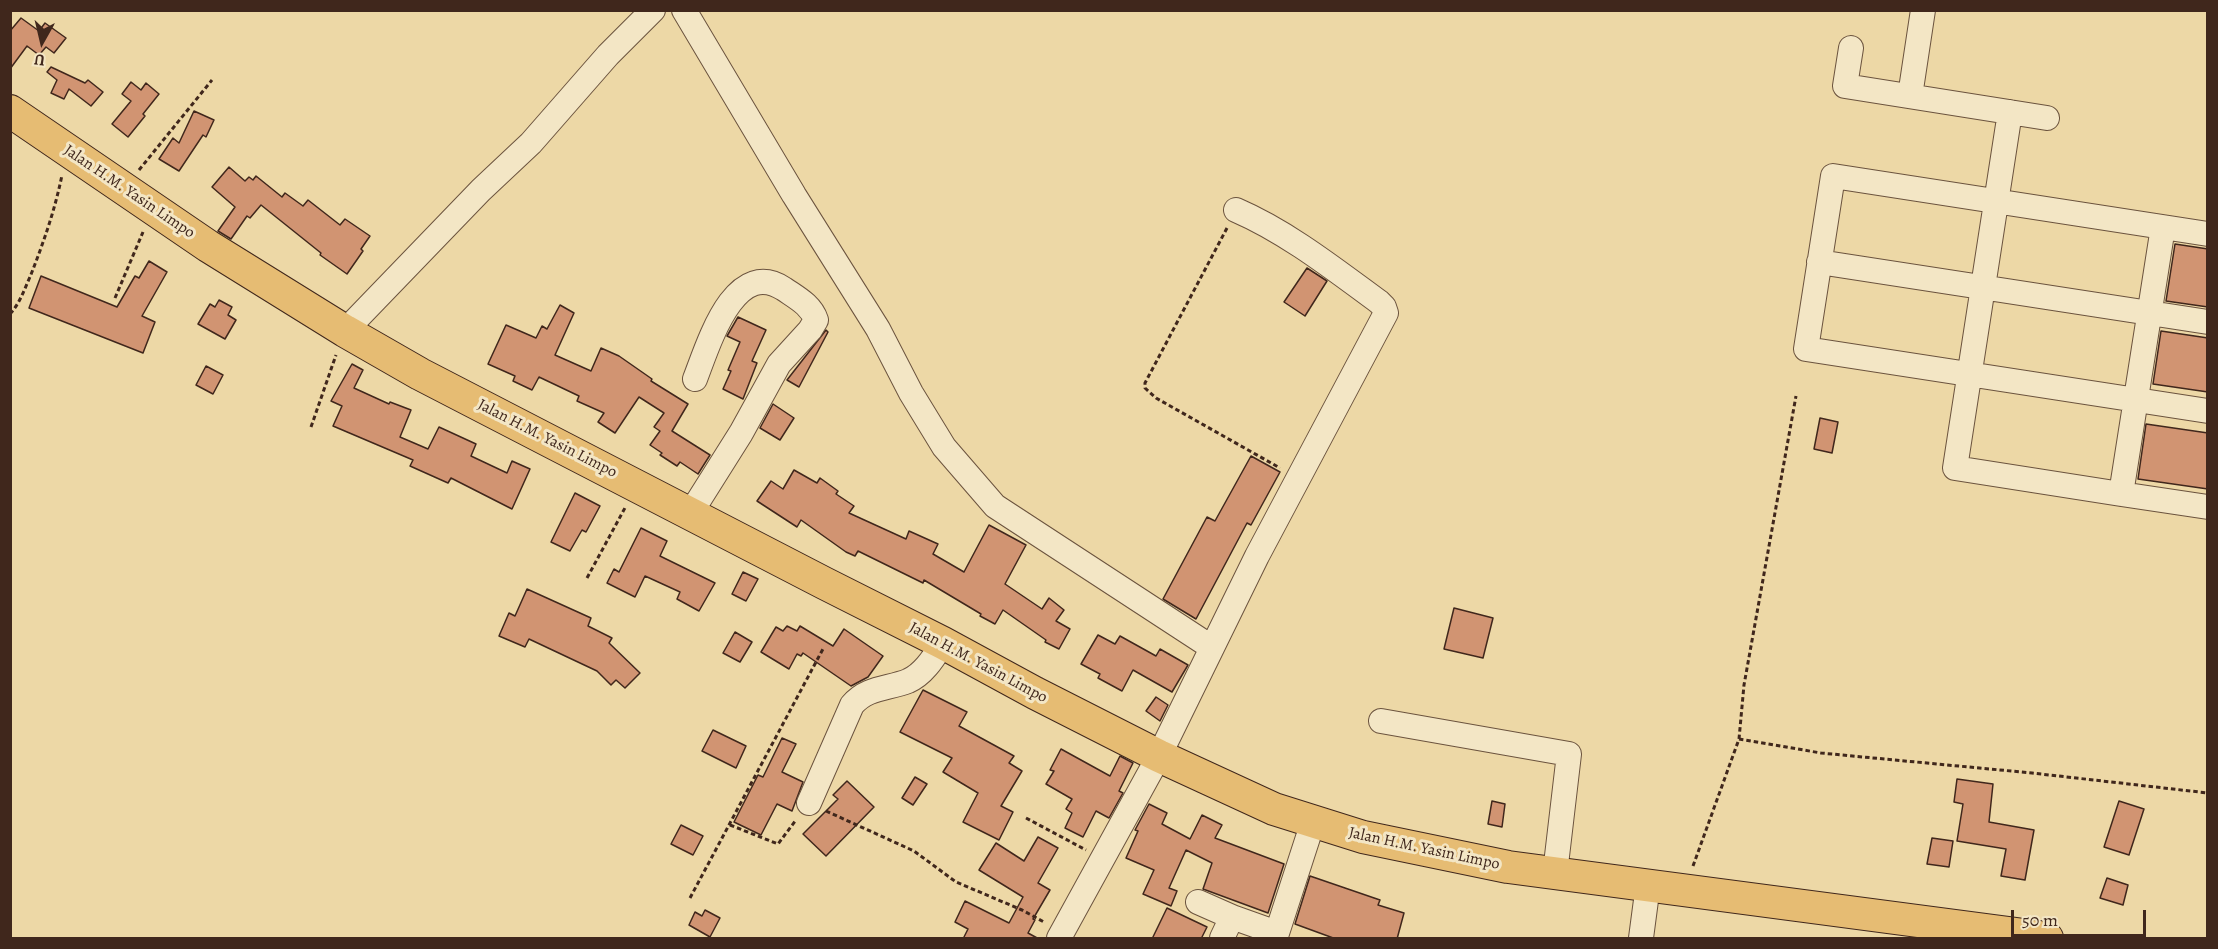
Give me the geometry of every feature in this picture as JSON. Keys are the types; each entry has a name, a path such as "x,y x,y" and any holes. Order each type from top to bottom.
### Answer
{"main road":[{"name":"Jalan H.M. Yasin Limpo","path":"10,111 208,246 345,331 420,374 943,643 1035,693 1246,797 1313,822 1364,837 1508,867 1648,885 1987,935 2047,939"}],"street":[{"path":"345,331 481,190 531,143 608,55 653,10"},
{"path":"684,10 878,329 911,393 944,447 995,506 1011,518 1211,647"},
{"path":"1910,96 1923,10"},
{"path":"1851,48 1845,87 2047,117"},
{"path":"2010,112 1955,468 2208,507"},
{"path":"2208,234 1833,176 1806,349 2208,411"},
{"path":"1061,936 1159,756 1211,647 1298,478 1376,334 1386,310 1293,242 1258,220 1236,210"},
{"path":"2121,494 2163,227"},
{"path":"1819,262 2208,322"},
{"path":"690,514 741,433 779,364 810,330 816,320 813,311 775,283 761,282 744,288 731,301 722,315 695,378"},
{"path":"809,803 852,705 868,692 909,680 927,667 943,643"},
{"path":"1381,721 1569,754 1556,873"},
{"path":"1198,902 1283,936 1313,822"},
{"path":"1641,939 1648,885"},
{"path":"1222,939 1232,917"}],"path":[{"path":"124,188 212,80"},
{"path":"10,314 17,306 37,258 57,201 67,150"},
{"path":"115,298 141,239 149,207"},
{"path":"1236,210 1145,388 1156,399 1298,478"},
{"path":"311,427 345,331"},
{"path":"1693,866 1739,739 1744,685 1796,396"},
{"path":"586,578 636,486"},
{"path":"690,898 825,647"},
{"path":"1739,739 1821,753 2208,793"},
{"path":"730,825 778,844 809,803 914,851 956,882 1022,910 1061,936"},
{"path":"1026,818 1104,859"}],"building":[{"path":"21,18 39,31 45,23 66,38 54,53 46,47 39,55 27,46 10,69 10,31"},
{"path":"51,67 85,83 88,80 103,92 91,106 69,89 64,99 51,93 57,80 47,72"},
{"path":"131,82 141,90 146,83 159,94 128,137 112,124 131,101 122,94"},
{"path":"194,111 214,120 206,137 203,135 179,171 159,159 173,138 179,143"},
{"path":"229,167 245,181 249,177 253,180 256,176 282,197 285,193 303,206 308,200 340,225 345,219 370,236 347,274 320,255 321,253 261,205 250,218 247,216 231,239 218,231 235,207 212,187"},
{"path":"2175,244 2208,249 2208,307 2166,301"},
{"path":"149,261 167,272 142,316 155,322 143,353 29,308 41,276 117,307 135,276 139,278"},
{"path":"1307,268 1327,281 1305,316 1284,302"},
{"path":"219,300 232,307 228,315 236,320 225,339 198,324 210,304 215,307"},
{"path":"560,305 574,313 555,355 591,371 601,348 619,356 652,379 651,381 688,404 672,431 710,455 698,474 680,462 677,466 650,445 660,431 654,427 664,413 639,397 615,433 598,422 604,413 577,401 579,396 539,377 532,390 513,381 515,376 488,364 506,325 536,338 542,326 547,329"},
{"path":"738,317 766,330 752,361 757,363 743,399 723,389 740,342 727,336"},
{"path":"826,330 828,332 799,387 787,380"},
{"path":"2161,331 2208,338 2208,392 2153,384"},
{"path":"352,364 363,370 354,388 389,404 390,402 411,410 400,437 428,449 439,427 476,444 471,456 507,473 512,461 530,469 512,509 451,478 448,483 410,466 413,460 333,426 342,406 331,401"},
{"path":"206,366 223,375 213,394 196,385"},
{"path":"773,404 794,418 780,440 760,428"},
{"path":"1820,418 1838,422 1832,453 1814,449"},
{"path":"2146,424 2208,433 2208,489 2138,479"},
{"path":"1251,456 1280,472 1251,525 1247,523 1196,619 1163,599 1207,517 1215,521"},
{"path":"794,470 817,483 820,478 838,491 836,494 854,506 849,513 906,539 909,531 938,544 933,554 964,572 989,525 1026,545 1005,584 1042,609 1049,598 1064,610 1056,621 1070,629 1059,649 1045,642 1046,640 1003,610 995,624 924,580 923,583 858,551 855,556 846,552 801,520 797,527 757,501 771,481 783,489"},
{"path":"575,493 600,506 586,532 582,530 570,551 551,542"},
{"path":"641,528 667,541 660,556 715,583 699,611 677,599 680,592 645,576 635,597 607,583 614,569 619,572"},
{"path":"743,572 758,579 746,601 732,594"},
{"path":"527,589 591,618 588,626 612,638 609,643 640,673 625,688 616,680 611,685 597,671 529,639 525,647 499,636 509,613 515,616"},
{"path":"1454,608 1493,618 1483,658 1444,649"},
{"path":"787,626 797,631 800,626 833,646 844,629 883,656 868,677 851,686 803,653 801,656 797,654 789,669 761,652 776,627 783,631"},
{"path":"735,632 752,642 740,662 723,653"},
{"path":"1098,635 1115,644 1120,636 1156,656 1160,649 1188,665 1172,692 1133,670 1122,691 1098,678 1100,674 1081,664"},
{"path":"923,690 967,712 959,726 1014,756 1009,763 1022,771 1001,806 1013,812 999,840 963,822 978,793 943,772 952,758 900,732"},
{"path":"1156,697 1168,705 1160,721 1146,711"},
{"path":"713,730 746,746 736,768 702,751"},
{"path":"782,738 796,744 782,772 803,782 792,811 777,804 761,835 734,822 758,775 763,777"},
{"path":"1061,749 1110,776 1120,756 1133,763 1119,791 1123,793 1109,818 1096,811 1083,837 1065,828 1072,813 1066,809 1072,799 1046,784 1054,771 1050,770"},
{"path":"915,777 927,784 913,805 902,798"},
{"path":"1957,779 1993,784 1989,822 2034,830 2025,880 2001,876 2006,849 1957,841 1963,804 1954,802"},
{"path":"847,781 874,807 826,856 803,834 838,799 833,795"},
{"path":"1492,801 1505,804 1502,827 1488,824"},
{"path":"2119,801 2144,809 2129,855 2104,847"},
{"path":"1149,804 1167,813 1162,824 1190,839 1202,815 1222,825 1215,838 1284,864 1268,913 1203,889 1212,863 1186,850 1169,888 1177,891 1171,906 1143,894 1154,870 1126,858 1138,831 1135,830"},
{"path":"681,825 703,836 693,855 671,844"},
{"path":"1038,837 1058,848 1038,883 1050,890 1033,919 1035,920 1028,933 1039,939 963,939 968,929 955,922 965,901 1009,923 1023,897 979,870 996,843 1024,861"},
{"path":"1932,838 1953,841 1949,867 1927,864"},
{"path":"1310,876 1380,900 1378,905 1404,913 1397,939 1336,939 1295,924"},
{"path":"2107,878 2128,885 2123,905 2100,898"},
{"path":"1167,908 1207,927 1201,939 1152,939"},
{"path":"705,910 720,918 710,937 689,925 695,912 702,916"}]}
